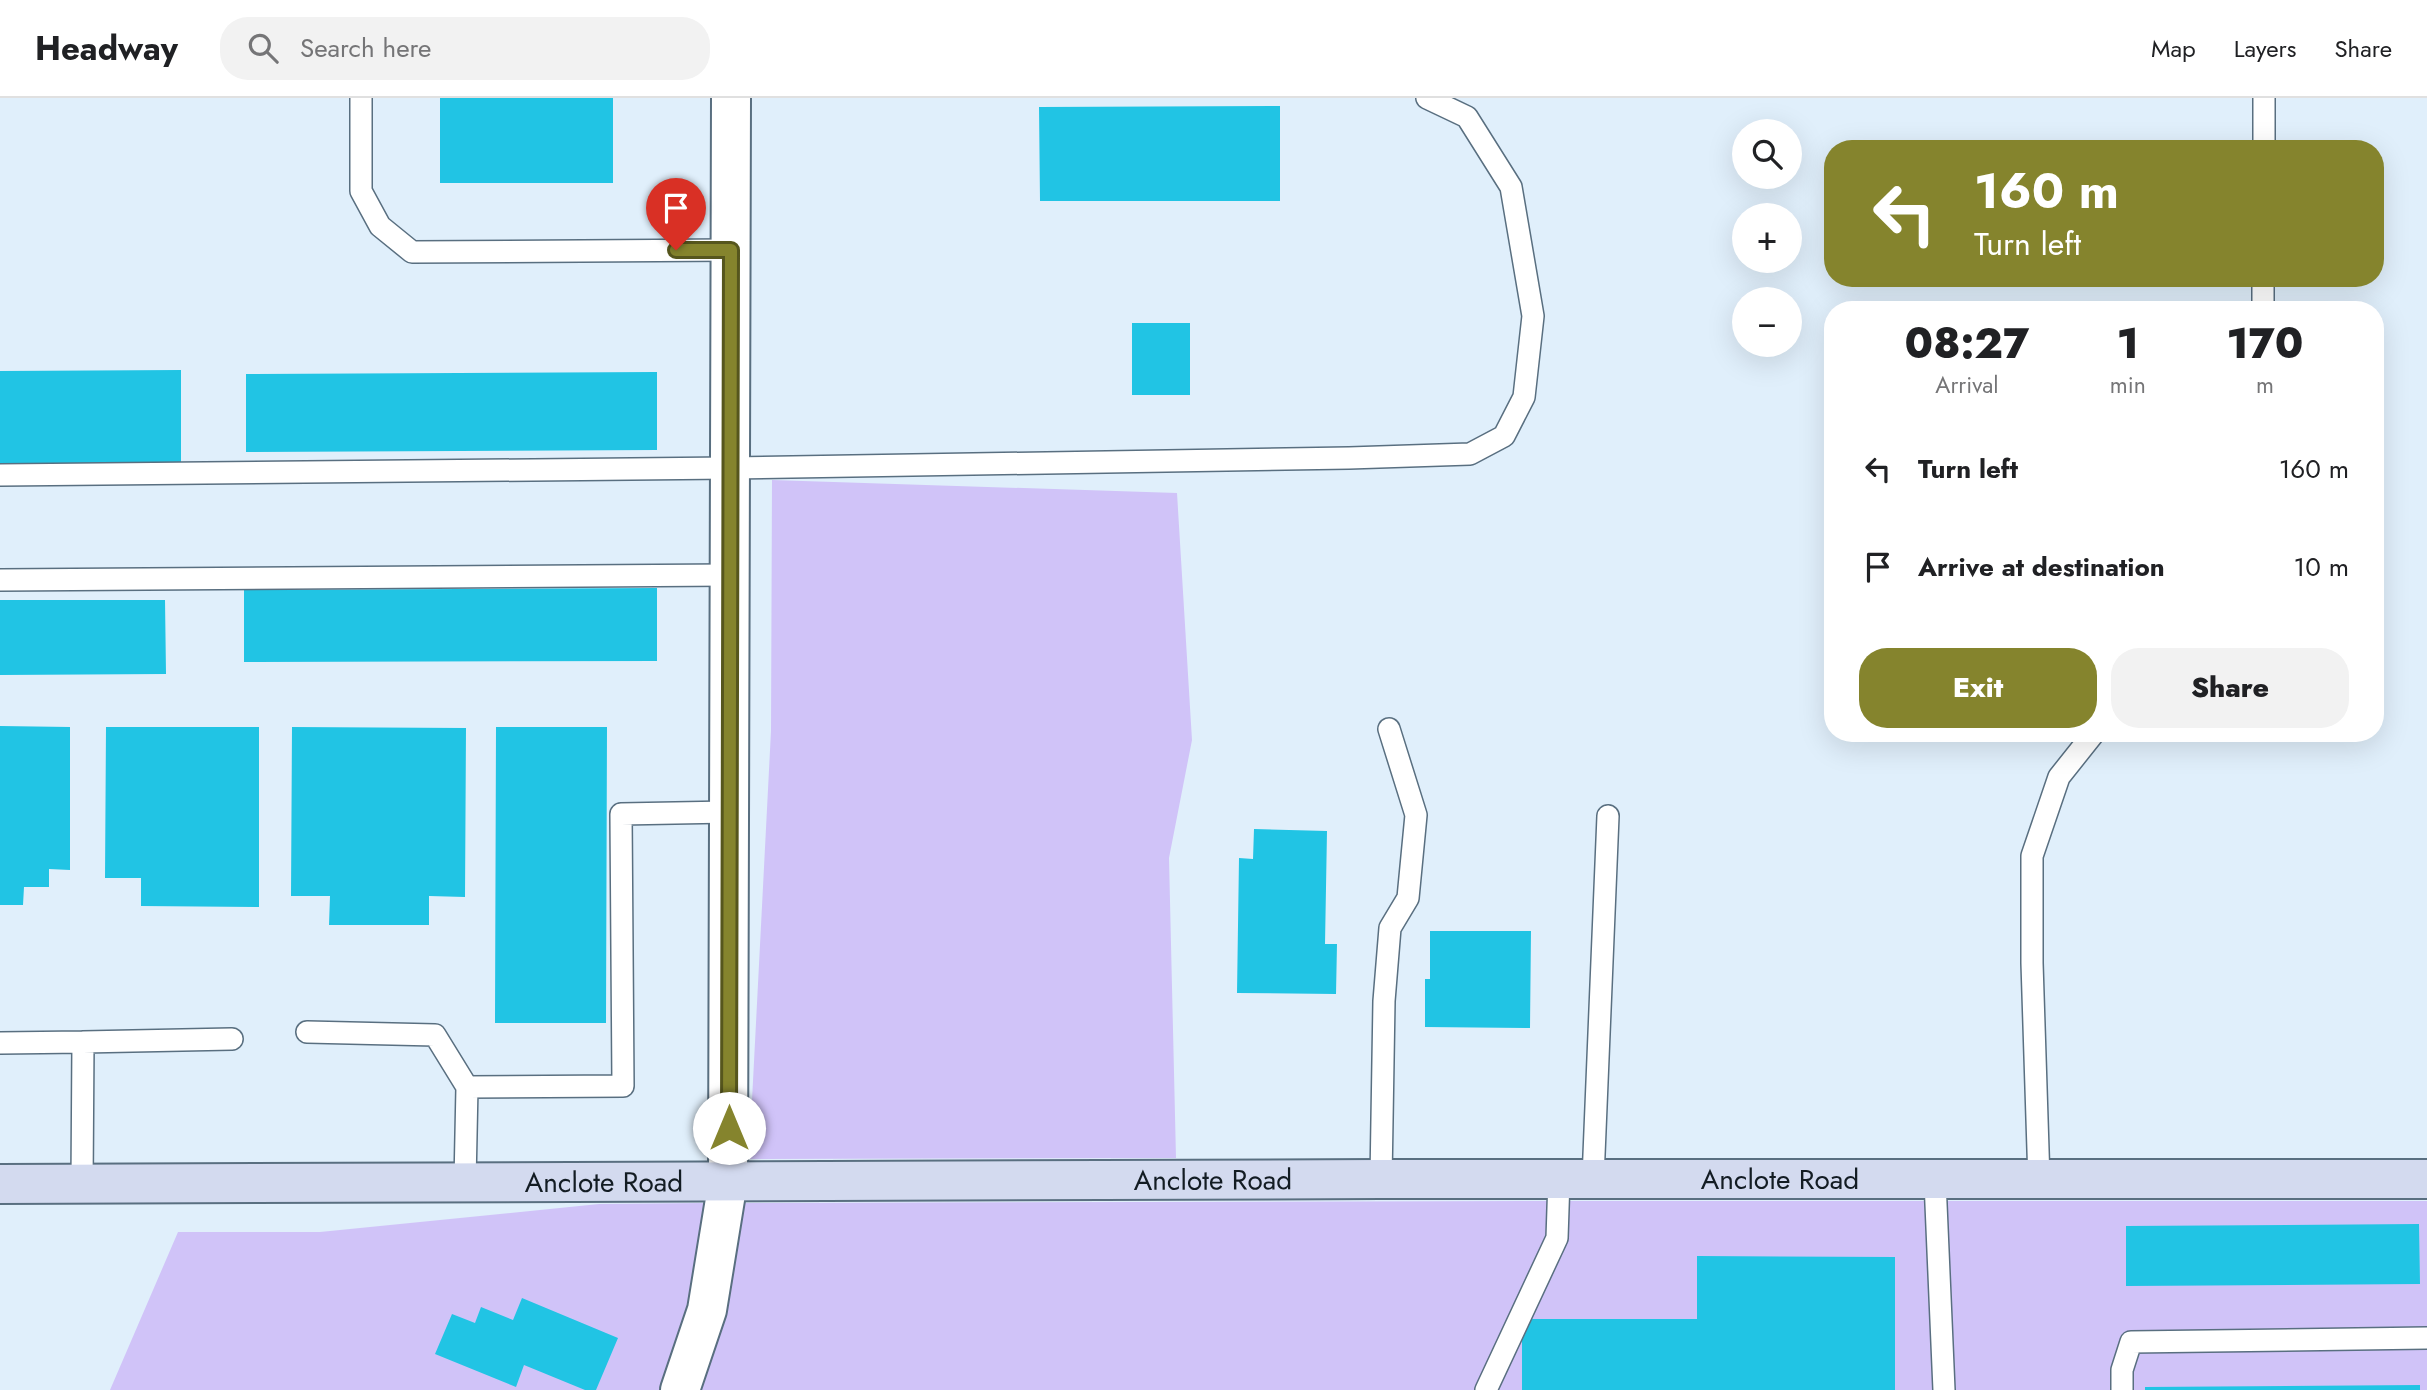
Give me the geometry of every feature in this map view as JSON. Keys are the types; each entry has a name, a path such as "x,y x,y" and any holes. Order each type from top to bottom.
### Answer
{"street":[{"path":"680,1390 707,1310 728,1181 731,98"},
{"name":"Anclote Road","path":"0,1184 1381,1179 2427,1179"}],"lane":[{"path":"361,98 361,191 380,226 412,252 731,250"},
{"path":"0,475 730,468 1470,454 1504,436 1524,397 1533,316 1511,187 1467,117 1427,98"},
{"path":"2264,98 2264,140"},
{"path":"0,580 730,575"},
{"path":"1381,1179 1384,1001 1390,928 1408,898 1416,815 1389,729"},
{"path":"2039,1181 2032,963 2032,856 2059,778 2087,742"},
{"path":"467,1087 623,1086 621,814 729,812"},
{"path":"1486,1390 1557,1238 1576,1179 1608,816"},
{"path":"307,1032 435,1035 467,1087 465,1182"},
{"path":"0,1044 232,1039"},
{"path":"82,1184 83,1042"},
{"path":"1935,1181 1944,1390"},
{"path":"2122,1390 2122,1370 2131,1342 2427,1338"}],"shaded area":[{"path":"772,480 1177,493 1192,740 1169,858 1176,1158 749,1159 771,731"},
{"path":"2427,1201 2427,1390 700,1390 725,1318 744,1203"},
{"path":"705,1203 689,1304 659,1390 110,1390 178,1232 320,1232 599,1204"}],"building":[{"path":"440,98 613,98 613,183 440,183"},
{"path":"1280,106 1280,201 1040,201 1039,107"},
{"path":"1132,323 1190,323 1190,395 1132,395"},
{"path":"181,370 181,463 0,463 0,371"},
{"path":"657,372 657,450 246,452 246,374"},
{"path":"657,588 657,661 244,662 244,590"},
{"path":"0,600 165,600 166,674 0,675"},
{"path":"0,726 70,727 70,870 49,869 49,887 24,887 23,905 0,905"},
{"path":"106,727 259,727 259,907 141,906 141,878 105,878"},
{"path":"292,727 466,728 465,897 429,896 429,925 329,925 330,896 291,896"},
{"path":"496,727 607,727 606,1023 495,1023"},
{"path":"1254,829 1327,831 1325,944 1337,944 1336,994 1237,993 1239,858 1253,859"},
{"path":"1430,931 1531,931 1530,1028 1425,1027 1425,979 1430,979"},
{"path":"2419,1224 2420,1284 2126,1286 2126,1226"},
{"path":"1697,1256 1895,1257 1895,1390 1522,1390 1522,1319 1697,1319"},
{"path":"522,1298 618,1338 596,1390 585,1390 524,1365 516,1387 435,1354 452,1314 475,1323 481,1307 513,1320"},
{"path":"2420,1385 2420,1390 2145,1390 2145,1387"}],"route":[{"path":"676,250 731,250 729,1128"}]}
